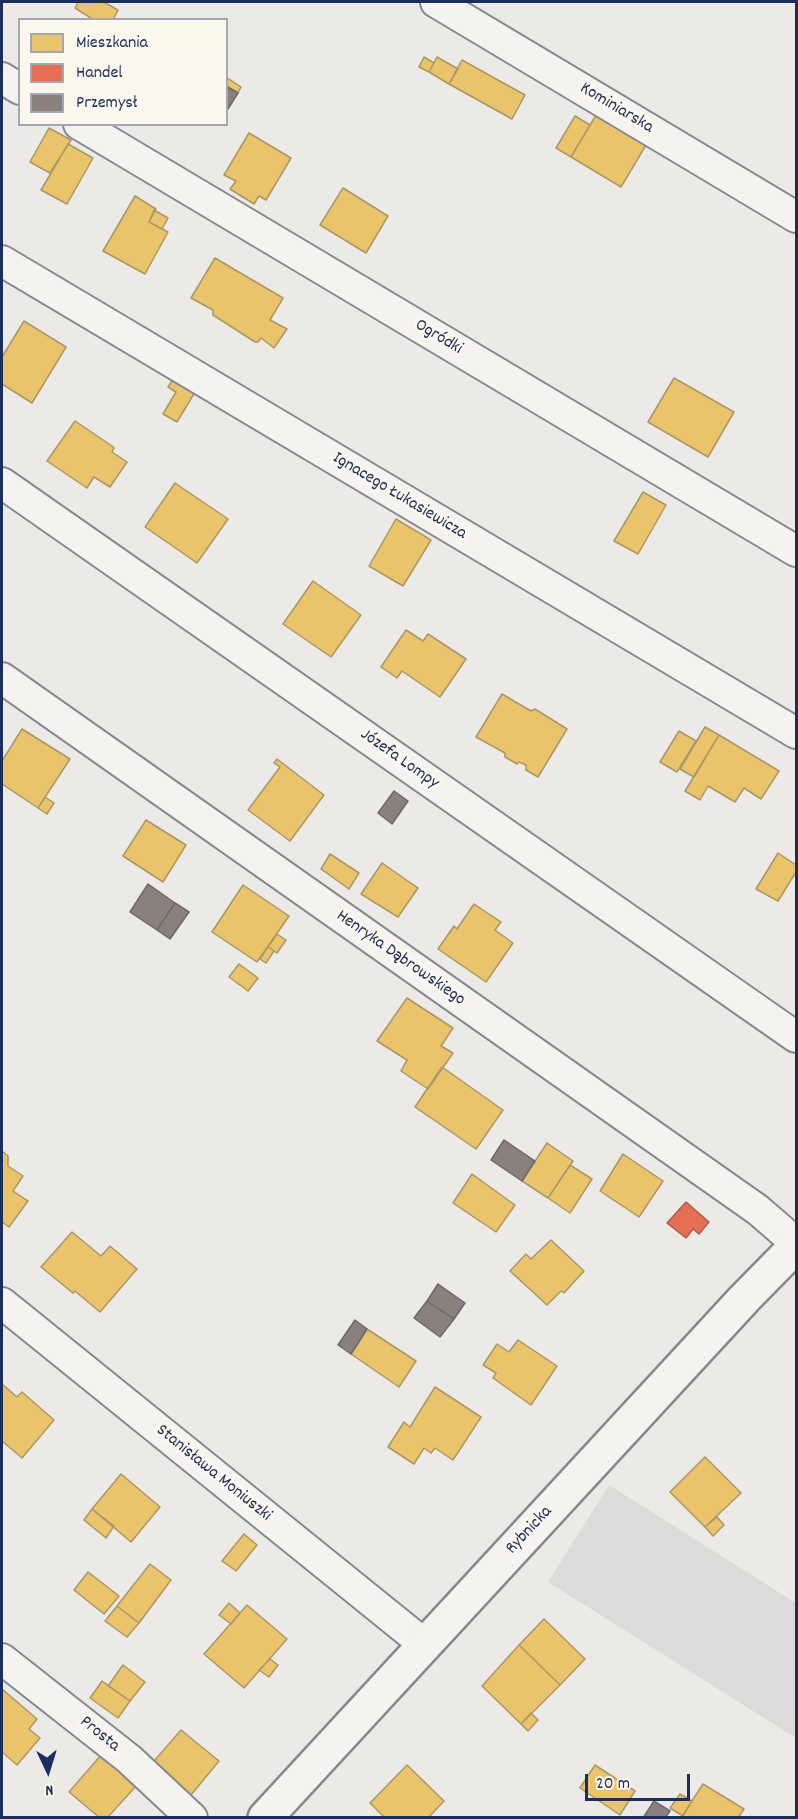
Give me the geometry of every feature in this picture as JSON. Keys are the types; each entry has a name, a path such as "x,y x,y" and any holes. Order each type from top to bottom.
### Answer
{"main road":[{"name":"Rybnicka","path":"265,1818 796,1244"}],"street":[{"name":"Kominiarska","path":"436,2 796,217"},
{"path":"2,78 18,88"},
{"name":"Ogródki","path":"83,126 796,551"},
{"name":"Ignacego Łukasiewicza","path":"2,261 796,733"},
{"name":"Józefa Lompy","path":"2,483 796,1037"},
{"name":"Henryka Dąbrowskiego","path":"2,678 758,1210 796,1244"},
{"name":"Stanisława Moniuszki","path":"2,1303 424,1644"},
{"name":"Prosta","path":"2,1659 129,1759 192,1818"}],"shaded area":[{"path":"609,1485 796,1603 796,1738 548,1582"}],"building: Mieszkania":[{"path":"78,2 104,2 118,10 114,18 91,18 75,8"},
{"path":"424,57 434,63 429,72 419,67"},
{"path":"437,57 458,69 449,84 429,72"},
{"path":"462,60 525,95 512,119 449,84"},
{"path":"228,78 241,87 238,93 228,87"},
{"path":"599,110 649,140 621,187 571,157"},
{"path":"575,116 590,125 571,157 556,148"},
{"path":"49,128 71,140 50,173 30,162"},
{"path":"249,133 291,158 266,200 259,196 254,204 230,189 236,181 224,175"},
{"path":"68,144 93,158 67,204 41,190"},
{"path":"343,188 388,216 366,253 320,225"},
{"path":"135,196 156,209 149,222 168,232 145,274 103,251"},
{"path":"154,210 168,218 162,229 149,222"},
{"path":"215,258 283,298 270,320 287,329 274,348 261,338 255,342 213,315 213,310 191,298"},
{"path":"24,321 66,347 32,403 2,384 2,357"},
{"path":"176,375 198,387 177,422 163,414 176,392 168,387"},
{"path":"674,378 734,412 708,457 648,422"},
{"path":"75,421 112,446 114,448 112,452 127,462 110,487 94,477 87,488 47,461"},
{"path":"175,483 228,519 197,563 145,527"},
{"path":"643,492 666,505 638,554 614,541"},
{"path":"396,519 431,540 403,586 369,566"},
{"path":"313,581 361,615 331,657 283,624"},
{"path":"406,630 423,641 428,634 466,659 440,697 402,671 397,678 381,667"},
{"path":"502,694 531,711 535,709 567,729 538,777 526,770 526,765 519,762 517,764 505,757 505,753 476,737"},
{"path":"705,727 719,735 694,777 680,769"},
{"path":"22,729 70,759 38,808 2,784 2,761"},
{"path":"679,731 696,741 677,772 660,762"},
{"path":"719,735 779,771 761,799 744,788 735,802 708,786 700,800 685,791"},
{"path":"277,759 324,795 290,841 248,810 280,767 274,763"},
{"path":"45,797 54,803 47,814 38,808"},
{"path":"146,820 186,845 163,882 123,856"},
{"path":"778,853 796,865 796,872 778,901 756,889"},
{"path":"330,854 359,873 349,889 321,869"},
{"path":"382,863 418,888 398,917 361,894"},
{"path":"243,885 289,916 257,962 212,932"},
{"path":"474,904 501,922 495,930 513,943 486,982 438,949 454,926 457,929"},
{"path":"277,934 286,940 277,953 268,947"},
{"path":"268,947 274,951 266,963 260,959"},
{"path":"239,964 258,978 248,991 229,977"},
{"path":"407,998 453,1028 441,1046 453,1053 428,1089 401,1071 407,1060 377,1041"},
{"path":"442,1067 503,1110 476,1149 415,1107"},
{"path":"547,1143 573,1161 548,1198 522,1181"},
{"path":"2,1151 8,1156 8,1166 23,1176 13,1191 28,1201 9,1227 2,1222"},
{"path":"623,1154 663,1181 639,1217 600,1191"},
{"path":"570,1165 592,1179 570,1213 548,1198"},
{"path":"472,1174 515,1205 496,1232 453,1203"},
{"path":"72,1232 101,1256 110,1246 137,1269 100,1312 41,1267"},
{"path":"551,1240 584,1271 564,1293 561,1291 547,1305 510,1271 526,1254 531,1259"},
{"path":"367,1329 416,1361 399,1387 351,1354"},
{"path":"518,1340 557,1366 531,1405 493,1378 496,1373 483,1365 497,1344 509,1352"},
{"path":"2,1384 17,1397 22,1392 54,1420 22,1458 2,1441"},
{"path":"435,1387 481,1417 453,1460 435,1448 431,1453 424,1448 414,1464 388,1447 404,1422 410,1427"},
{"path":"705,1457 741,1493 705,1527 670,1492"},
{"path":"121,1474 160,1507 131,1542 92,1509"},
{"path":"92,1509 114,1526 106,1538 84,1520"},
{"path":"717,1517 724,1525 713,1536 705,1527"},
{"path":"244,1534 257,1545 236,1571 222,1561"},
{"path":"150,1564 171,1580 139,1623 117,1606"},
{"path":"88,1572 119,1596 104,1614 74,1590"},
{"path":"229,1603 240,1613 231,1624 219,1615"},
{"path":"247,1605 287,1639 244,1688 204,1654"},
{"path":"117,1606 139,1623 127,1637 105,1621"},
{"path":"544,1619 585,1659 560,1685 519,1645"},
{"path":"519,1645 560,1685 521,1724 482,1686"},
{"path":"270,1659 278,1665 269,1677 259,1670"},
{"path":"123,1665 145,1682 130,1701 108,1686"},
{"path":"102,1681 130,1701 118,1718 90,1698"},
{"path":"2,1689 37,1719 29,1729 40,1738 17,1765 2,1752"},
{"path":"531,1713 538,1720 528,1731 521,1724"},
{"path":"181,1730 219,1761 186,1801 148,1768"},
{"path":"102,1754 137,1785 107,1818 100,1818 69,1792"},
{"path":"407,1765 444,1801 428,1818 385,1818 370,1803"},
{"path":"595,1765 635,1791 620,1815 580,1788"},
{"path":"703,1784 744,1809 738,1818 681,1818"},
{"path":"680,1794 692,1801 683,1816 670,1808"}],"building: Handel":[{"path":"686,1202 709,1222 699,1234 693,1229 686,1238 667,1223"}],"building: Przemysł":[{"path":"228,87 238,93 228,109"},
{"path":"394,791 408,801 392,824 378,813"},
{"path":"148,884 175,903 157,930 130,912"},
{"path":"175,903 189,912 170,939 157,930"},
{"path":"504,1140 535,1161 522,1181 491,1160"},
{"path":"438,1284 465,1303 454,1319 427,1301"},
{"path":"427,1301 454,1319 440,1337 414,1318"},
{"path":"355,1320 367,1329 351,1354 338,1345"},
{"path":"654,1801 670,1811 665,1818 643,1818"}]}
